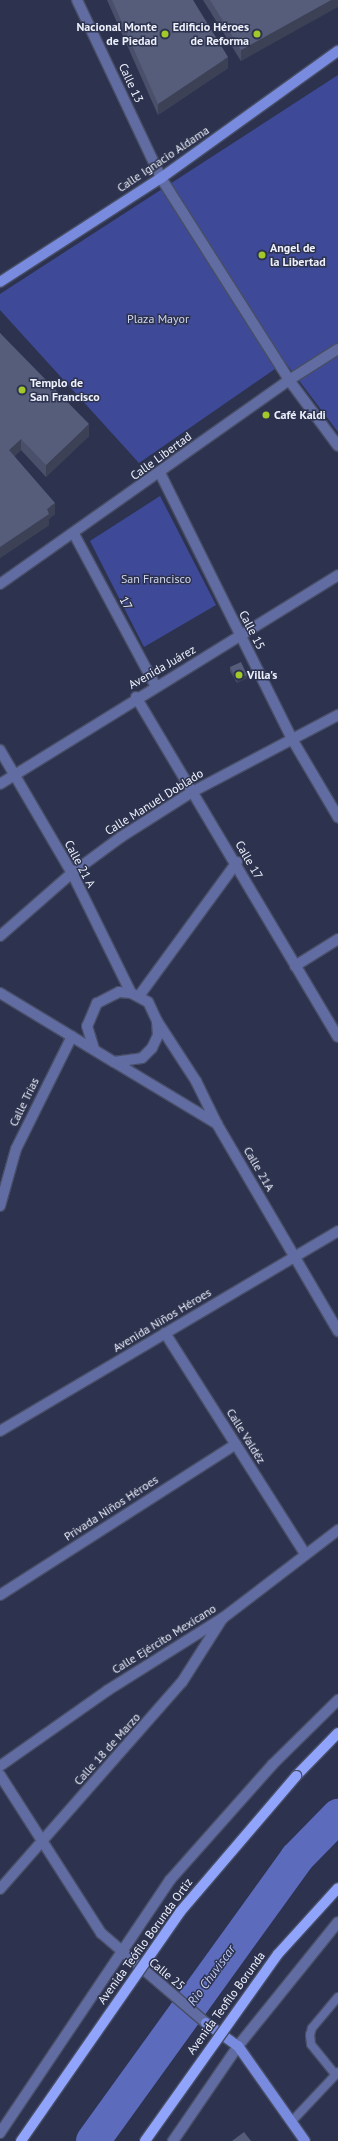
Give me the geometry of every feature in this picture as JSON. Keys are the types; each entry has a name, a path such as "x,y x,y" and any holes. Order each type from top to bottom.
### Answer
{"main road":[{"name":"Calle Ignacio Aldama","path":"0,282 161,178 338,52"},
{"name":"Avenida Teófilo Borunda Ortiz","path":"21,2141 180,1912 237,1842 338,1733"},
{"name":"Avenida Teofilo Borunda","path":"145,2141 278,1954 338,1888"},
{"name":"Calle 25","path":"206,2023 238,2046 293,2120 305,2141"}],"street":[{"name":"Calle 13","path":"77,0 161,178 289,380"},
{"name":"Calle Libertad","path":"0,584 74,534 289,380 338,349"},
{"path":"289,380 338,446"},
{"name":"Calle 15","path":"160,473 292,739 338,817"},
{"name":"17","path":"74,534 156,685"},
{"name":"Avenida Juárez","path":"0,784 136,697 240,636 338,575"},
{"name":"Calle 17","path":"136,697 192,792 237,862 295,966 338,1037"},
{"name":"Calle Manuel Doblado","path":"0,936 72,873 192,792 338,715"},
{"name":"Calle 21 A","path":"0,750 72,873 135,994"},
{"path":"135,994 237,862"},
{"path":"295,966 338,939"},
{"path":"0,993 218,1124"},
{"path":"94,1049 87,1026 96,1003 113,994 135,994 148,1002 158,1021 155,1041 142,1058 114,1062"},
{"name":"Calle 21A","path":"158,1021 196,1081 218,1124 338,1331"},
{"name":"Calle Trías","path":"0,1206 16,1149 72,1036"},
{"name":"Avenida Niños Héroes","path":"0,1431 338,1231"},
{"name":"Calle Valdéz","path":"165,1333 305,1554"},
{"name":"Privada Niños Héroes","path":"0,1595 236,1444"},
{"name":"Calle Ejército Mexicano","path":"0,1766 108,1690 223,1618 338,1530"},
{"name":"Calle 18 de Marzo","path":"0,1889 182,1682 223,1618"},
{"path":"0,2133 170,1880 272,1764 338,1700"},
{"name":"Calle 25","path":"0,1775 40,1842 101,1932 122,1953 206,2023"},
{"path":"172,2141 238,2046 338,1922"}],"lane":[{"path":"293,2120 337,2073 313,2048 310,2035 312,2028 338,1997"}],"green space":[{"name":"Plaza Mayor","path":"338,75 338,432 285,362 139,463 0,310 0,294"},
{"name":"San Francisco","path":"160,496 216,605 144,647 90,541"}],"building":[{"name":"Nacional Monte de Piedad","path":"112,0 193,0 228,57 158,104"},
{"name":"Edificio Héroes de Reforma","path":"210,0 331,0 241,50"},
{"path":"0,333 89,424 46,465 21,439 9,450 55,503 47,509 49,514 0,547"},
{"name":"Villa's","path":"241,662 247,675 237,680 230,667"},
{"path":"244,2132 251,2141 232,2141"}],"waterway":[{"name":"Rio Chuviscar","path":"93,2141 297,1858 338,1816"}],"place":[{"name":"Nacional Monte de Piedad","path":"165,34"},
{"name":"Edificio Héroes de Reforma","path":"257,34"},
{"name":"Angel de la Libertad","path":"262,255"},
{"name":"Templo de San Francisco","path":"22,390"},
{"name":"Café Kaldi","path":"266,415"},
{"name":"Villa's","path":"239,675"}]}
